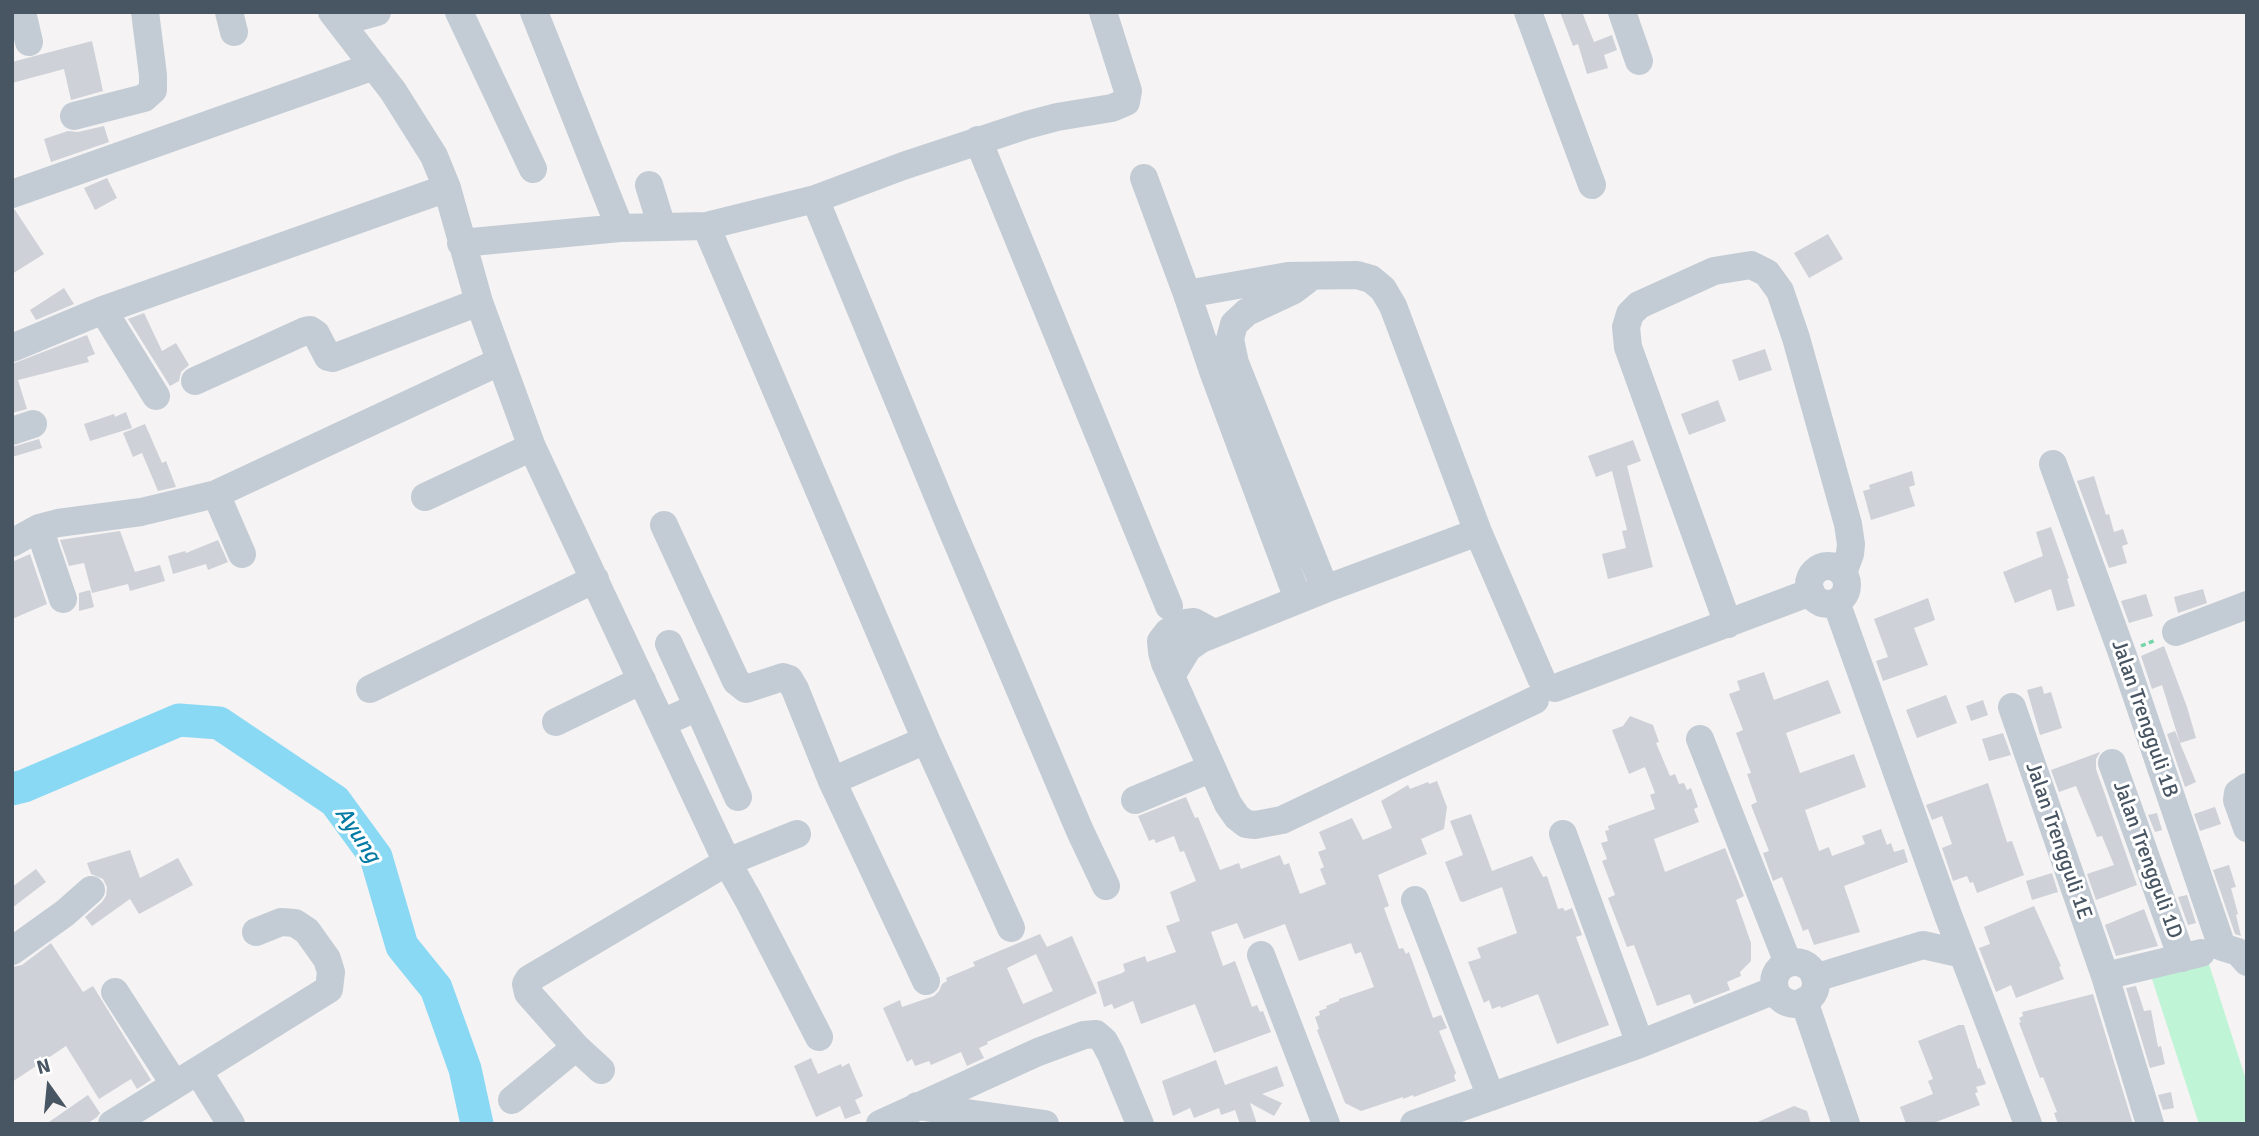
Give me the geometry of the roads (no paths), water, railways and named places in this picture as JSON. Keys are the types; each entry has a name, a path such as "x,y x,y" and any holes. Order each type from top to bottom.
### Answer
{"street":[{"path":"22,12 29,42"},
{"path":"74,116 144,98 153,90 145,12"},
{"path":"336,17 377,12"},
{"path":"459,12 533,169"},
{"path":"534,12 620,228"},
{"path":"461,243 620,228 705,226 815,199 978,140 1057,117 1112,108 1126,102 1128,96 1126,80 1103,12"},
{"path":"1528,12 1592,185"},
{"path":"1622,12 1639,61"},
{"path":"336,17 412,118 434,156 447,188 461,243 499,362 532,447 727,862 750,901 819,1037"},
{"path":"12,194 374,66"},
{"path":"978,140 1169,606"},
{"path":"1144,178 1187,294 1224,368 1325,589"},
{"path":"649,185 662,227"},
{"path":"12,348 103,310 447,188"},
{"path":"815,199 954,536 1106,886"},
{"path":"705,226 926,740 1010,928"},
{"path":"1478,532 1298,599 1214,633 1188,648 1171,676 1237,817 1246,824 1282,820 1544,689 1728,624 1824,597 1843,597 1847,589 1843,573 1852,544 1848,524 1796,338 1780,291 1767,273 1751,265 1714,271 1639,305 1630,314 1626,327 1628,347 1728,624"},
{"path":"1187,294 1294,290 1311,277 1357,275 1370,279 1382,289 1393,306 1478,532 1544,689"},
{"path":"1271,290 1234,324 1224,368 1298,599"},
{"path":"195,381 305,331 310,330 316,334 328,357 333,358 479,302"},
{"path":"103,310 156,396"},
{"path":"12,543 39,528 141,512 216,494 499,362"},
{"path":"425,497 532,447"},
{"name":"Jalan Trengguli 1B","path":"2053,464 2122,653 2238,952"},
{"path":"216,494 242,554"},
{"path":"664,525 736,681 746,689 778,678 789,679 795,689 832,781 926,981"},
{"path":"39,528 63,599"},
{"path":"370,689 595,579"},
{"path":"1824,597 2028,1124"},
{"path":"2176,632 2247,605"},
{"path":"669,644 738,797"},
{"path":"556,722 642,680"},
{"path":"662,723 698,707"},
{"name":"Jalan Trengguli 1E","path":"2012,707 2105,976 2150,1124"},
{"path":"1700,739 1788,963"},
{"path":"832,781 926,740"},
{"name":"Jalan Trengguli 1D","path":"2112,763 2182,958"},
{"path":"1135,800 1212,768"},
{"path":"2247,787 2238,793 2237,800 2247,828"},
{"path":"601,1070 576,1047 528,993 526,984 529,979 727,862 797,834"},
{"path":"1563,834 1640,1044"},
{"path":"12,951 65,913 91,890"},
{"path":"1415,900 1491,1097"},
{"path":"1846,1124 1810,990 1812,972 1802,963 1788,963 1775,977 1775,990 1784,1001 1797,1004 1810,990 1923,945 1948,915"},
{"path":"113,1123 330,989 331,972 327,959 307,931 295,923 281,922 256,932"},
{"path":"1923,945 1963,954"},
{"path":"2105,976 2182,958 2238,952"},
{"path":"1261,955 1326,1124"},
{"path":"1414,1124 1640,1044 1775,990"},
{"path":"115,992 187,1078 231,1124"},
{"path":"880,1124 1038,1052 1084,1035 1096,1034 1104,1041 1111,1054 1140,1124"},
{"path":"512,1100 576,1047"},
{"path":"917,1106 1045,1124"}],"waterway":[{"name":"Ayung","path":"12,789 179,720 219,723 335,801 376,857 402,946 436,988 465,1069 477,1124"}]}
